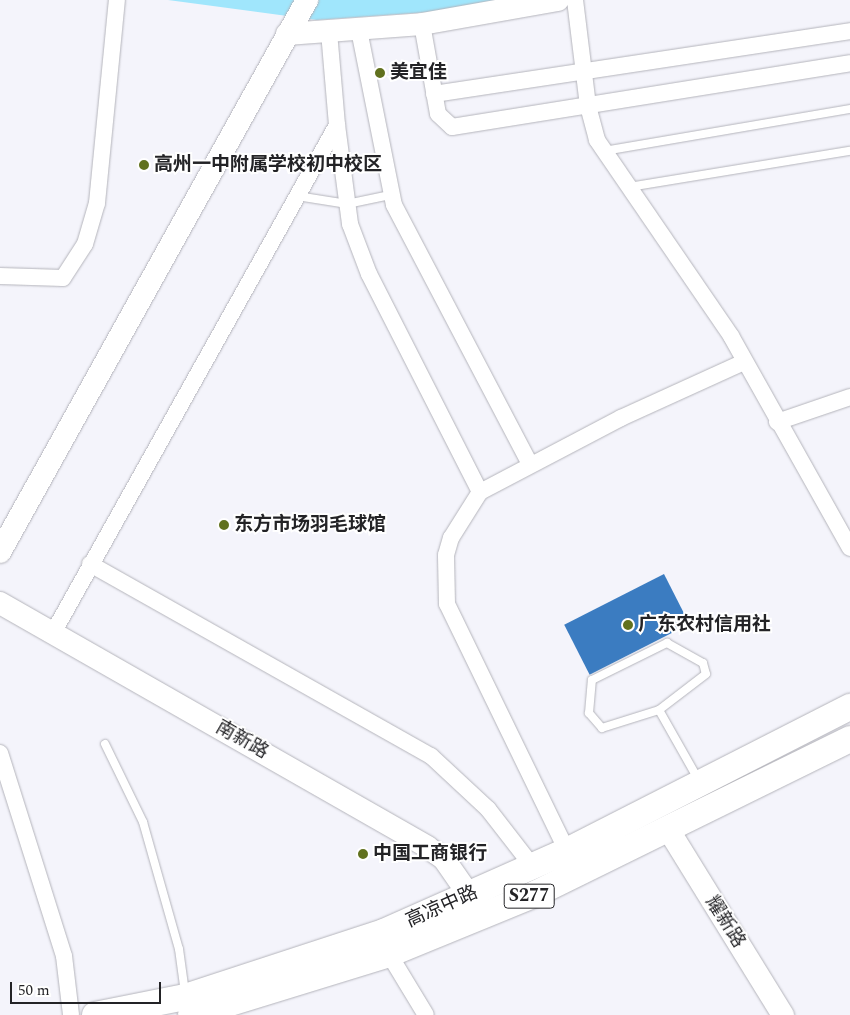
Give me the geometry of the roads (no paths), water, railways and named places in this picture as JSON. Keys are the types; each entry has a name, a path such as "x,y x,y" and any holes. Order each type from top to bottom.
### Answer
{"main road":[{"name":"高凉中路","path":"188,1006 376,935 533,867 701,785 850,706"},
{"name":"高凉中路","path":"95,1015 188,1006 389,954 535,894 850,738"}],"street":[{"path":"0,276 63,278 83,250 97,203 117,0"},
{"path":"0,552 307,0"},
{"path":"291,27 329,32 422,24 558,0"},
{"path":"575,0 588,106 604,151 744,362 850,548"},
{"path":"422,24 434,94 441,120 452,127 850,63"},
{"path":"359,30 390,195 530,464"},
{"path":"434,94 850,31"},
{"path":"329,32 336,125 347,204 369,274 480,492"},
{"path":"52,633 336,125"},
{"path":"567,851 447,604 446,555 451,538 480,492 530,464 744,362"},
{"path":"777,422 850,396"},
{"path":"90,564 431,756 488,809 533,867"},
{"name":"南新路","path":"0,603 428,847 444,859 469,895"},
{"path":"0,753 64,956 71,1015"},
{"name":"耀新路","path":"668,829 783,1015"},
{"path":"389,954 426,1015"}],"lane":[{"path":"604,151 850,109"},
{"path":"627,188 850,151"},
{"path":"295,196 347,204 390,195"},
{"path":"667,643 686,650 703,663 706,674 659,710 602,728 589,713 592,680 667,643"},
{"path":"659,710 701,785"},
{"path":"105,744 143,822 179,950 188,1006"}],"water":[{"path":"168,0 510,0 444,11 317,20"}],"place":[{"name":"美宜佳","path":"380,73"},
{"name":"高州一中附属学校初中校区","path":"144,165"},
{"name":"东方市场羽毛球馆","path":"224,525"},
{"name":"广东农村信用社","path":"628,625"},
{"name":"中国工商银行","path":"363,854"}]}
